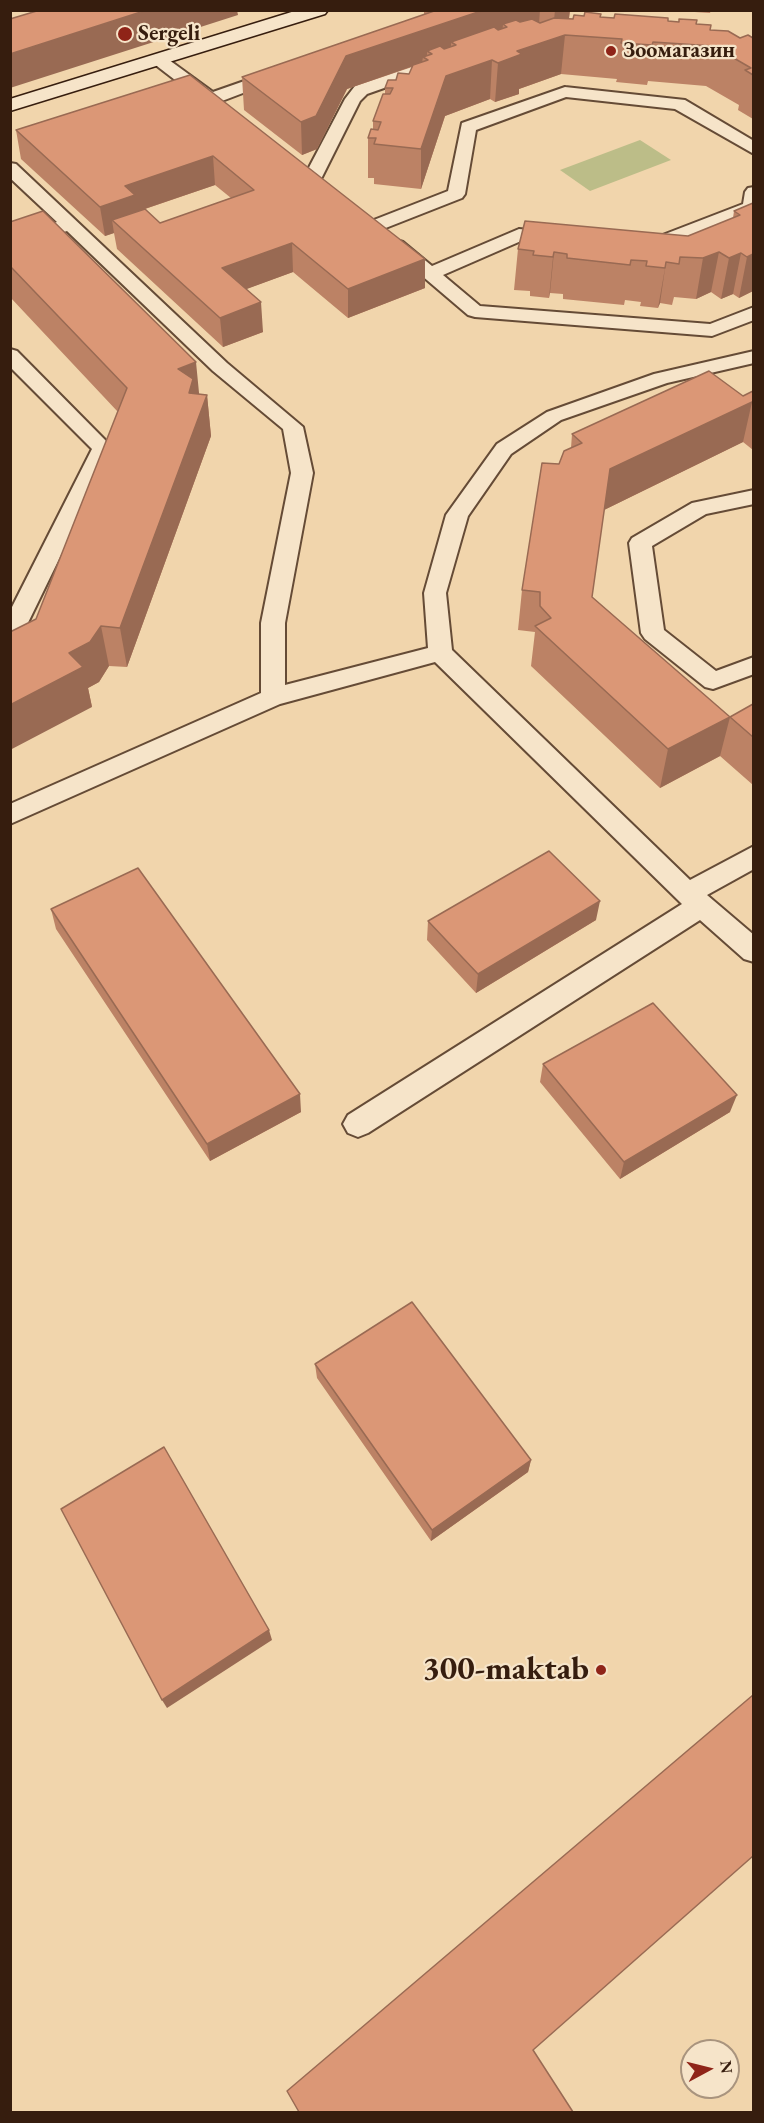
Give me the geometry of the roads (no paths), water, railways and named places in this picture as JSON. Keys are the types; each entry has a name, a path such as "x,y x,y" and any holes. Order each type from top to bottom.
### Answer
{"main road":[{"path":"10,105 319,10"}],"lane":[{"path":"313,177 353,99 361,90 461,56"},
{"path":"159,60 230,113"},
{"path":"211,99 300,66"},
{"path":"372,227 456,194 468,127 565,92 679,104 753,149"},
{"path":"294,163 330,192"},
{"path":"10,168 220,367 293,427 302,473 273,623 273,697"},
{"path":"625,244 649,247 752,207 753,192"},
{"path":"355,213 475,311 712,330 753,313"},
{"path":"10,244 70,224"},
{"path":"430,274 519,235 578,240"},
{"path":"10,355 103,448 10,635"},
{"path":"753,357 661,378 554,416 504,449 457,515 435,593 440,653 695,899 753,951"},
{"path":"753,497 700,508 640,543 653,633 713,681 753,665"},
{"path":"10,815 273,697 440,653"},
{"path":"358,1124 695,899 753,856"}],"place":[{"name":"Sergeli","path":"125,34"},
{"name":"Зоомагазин","path":"611,51"},
{"name":"300-maktab","path":"601,1670"}]}
